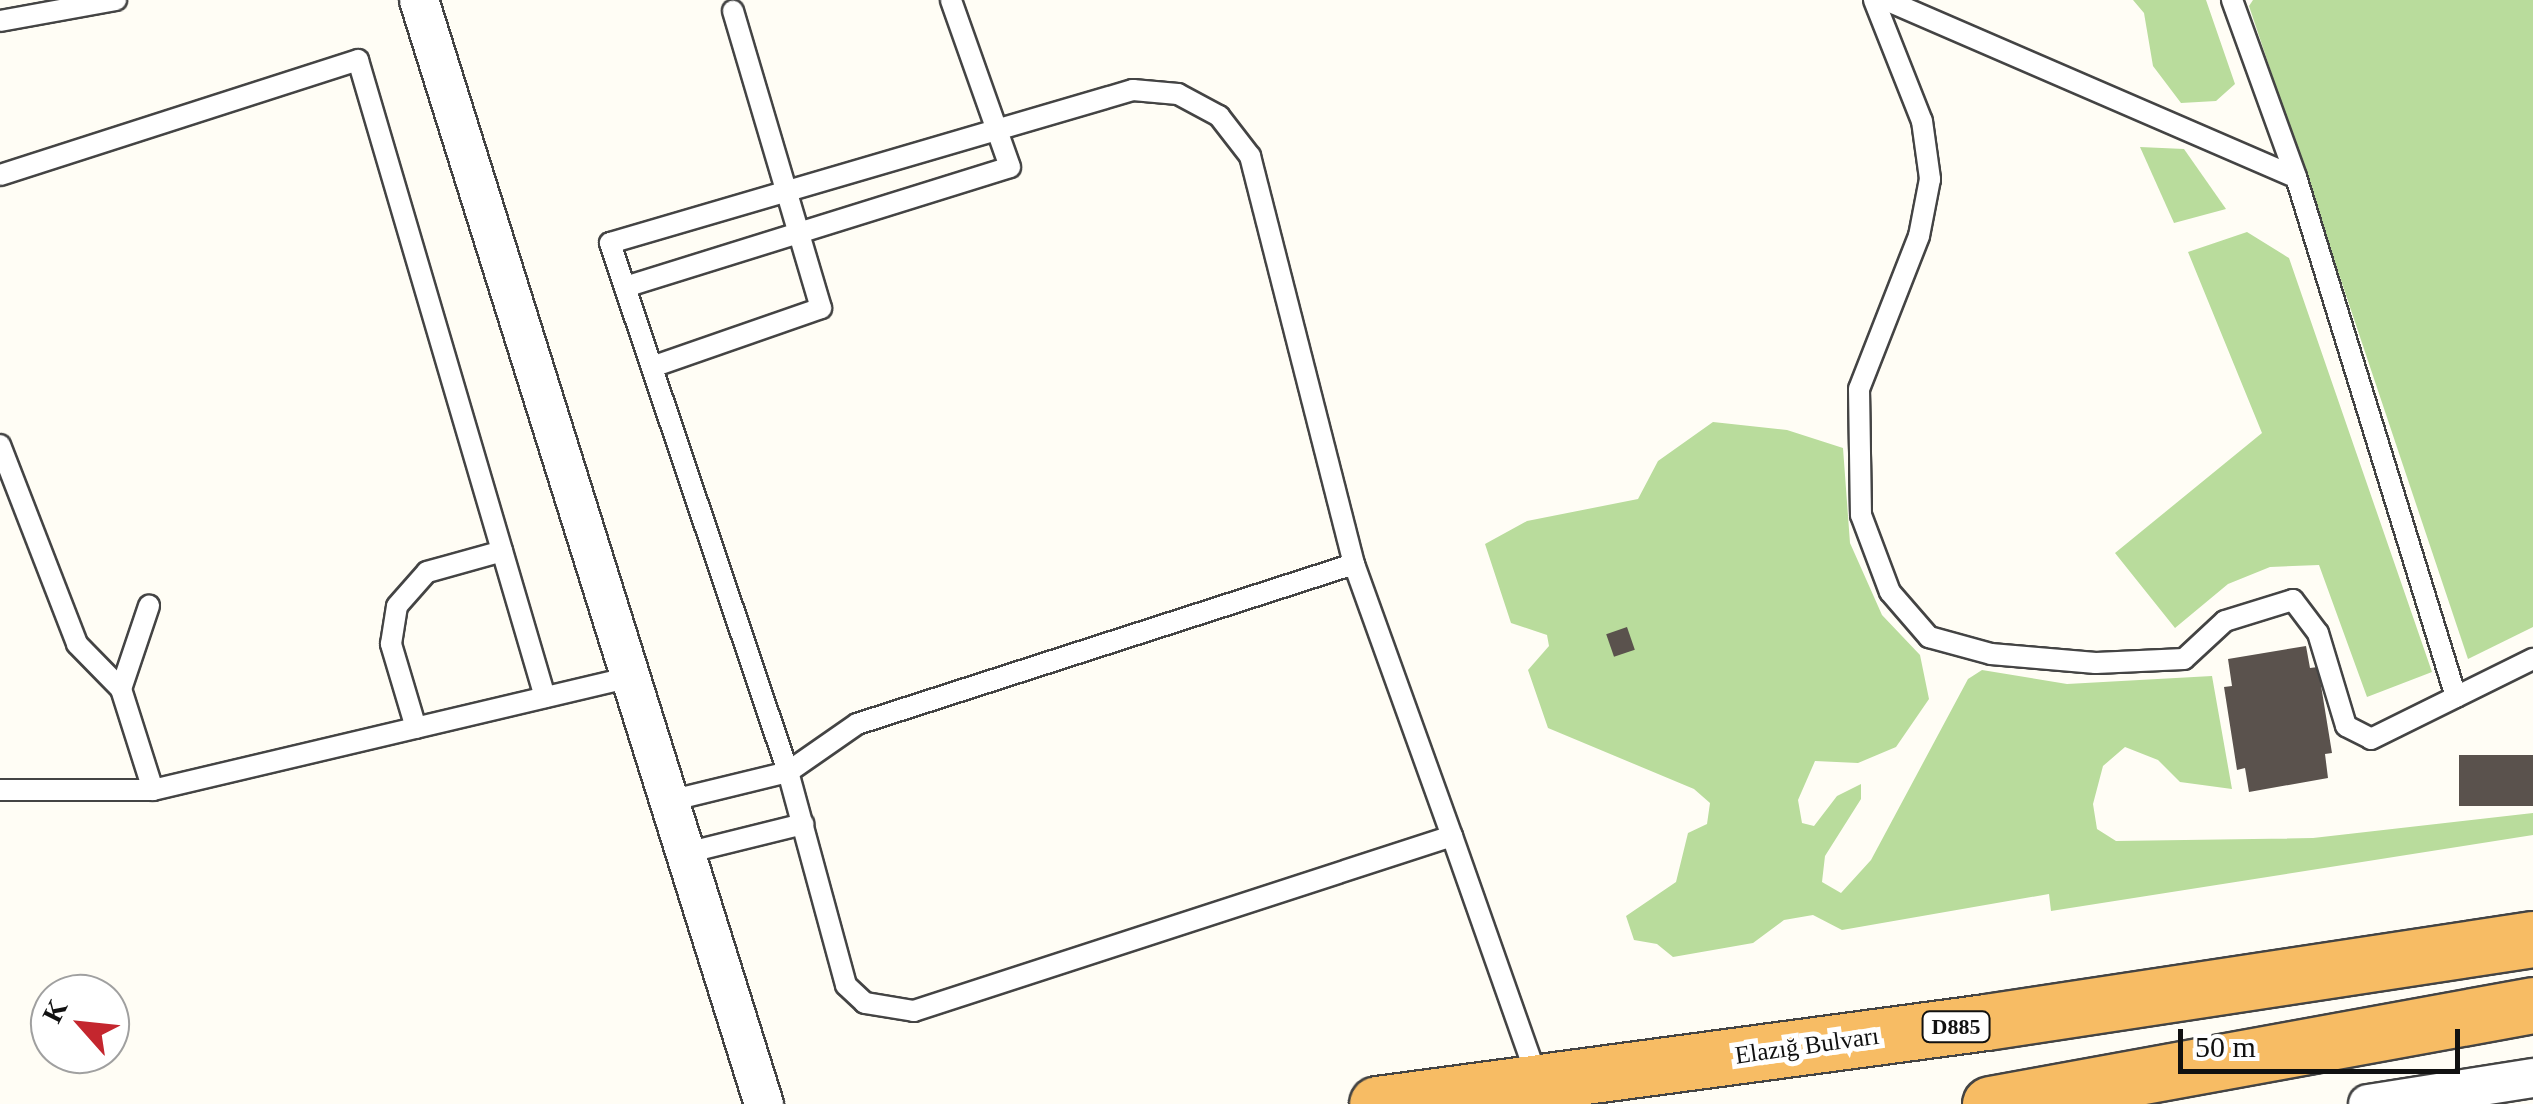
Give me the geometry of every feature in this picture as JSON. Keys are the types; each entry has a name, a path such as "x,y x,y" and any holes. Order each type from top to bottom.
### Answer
{"highway":[{"name":"Elazığ Bulvarı","path":"1377,1104 2533,939"},
{"path":"1990,1104 2533,1005"}],"street":[{"path":"418,0 764,1104"},
{"path":"2368,1104 2513,1088"}],"lane":[{"path":"0,20 116,0"},
{"path":"624,287 1010,167 952,0"},
{"path":"1874,0 1922,121 1930,179 1919,236 1859,388 1861,515 1890,592 1930,638 1990,654 2096,663 2184,659 2225,621 2293,600 2318,633 2346,726 2371,739 2533,659"},
{"path":"1886,0 2296,176"},
{"path":"2232,0 2296,176 2456,697"},
{"path":"652,367 821,308 732,12"},
{"path":"0,174 358,60 546,697"},
{"path":"1452,836 901,1012 877,1008 846,984 788,772 610,243 1133,90 1156,90 1199,103 1237,134 1250,156 1354,564 1452,836 1538,1082"},
{"path":"0,445 77,644 120,689 153,790"},
{"path":"416,728 391,644 397,606 427,572 502,551"},
{"path":"669,801 788,772 857,724 1354,564"},
{"path":"120,689 149,606"},
{"path":"0,790 153,790 631,677"},
{"path":"686,853 803,824"}],"green space":[{"path":"2133,0 2206,0 2235,84 2216,101 2181,103 2153,66 2144,13"},
{"path":"2253,0 2533,0 2533,627 2468,659 2249,6"},
{"path":"2140,147 2184,149 2226,209 2174,223"},
{"path":"2247,232 2289,258 2432,672 2367,697 2319,565 2270,567 2228,584 2175,628 2115,553 2262,433 2188,252"},
{"path":"1713,422 1787,430 1843,448 1850,543 1882,615 1920,655 1929,699 1896,747 1858,763 1815,761 1798,800 1802,823 1814,826 1837,796 1861,784 1861,799 1825,856 1822,882 1841,893 1871,860 1968,679 1982,670 2067,684 2212,676 2232,789 2180,782 2158,760 2125,747 2103,766 2093,804 2097,829 2116,841 2313,838 2533,813 2533,835 2051,911 2049,894 1842,930 1813,915 1784,920 1753,943 1673,957 1657,944 1634,940 1626,916 1676,882 1688,833 1707,824 1710,803 1694,789 1548,728 1528,670 1549,646 1547,635 1511,623 1485,544 1527,521 1638,499 1658,461"}],"building":[{"path":"1627,627 1635,650 1614,657 1606,634"},
{"path":"2306,646 2310,668 2318,667 2332,753 2325,754 2328,778 2249,792 2245,768 2237,770 2224,687 2232,686 2228,659"},
{"path":"2459,755 2533,755 2533,806 2459,806"}]}
